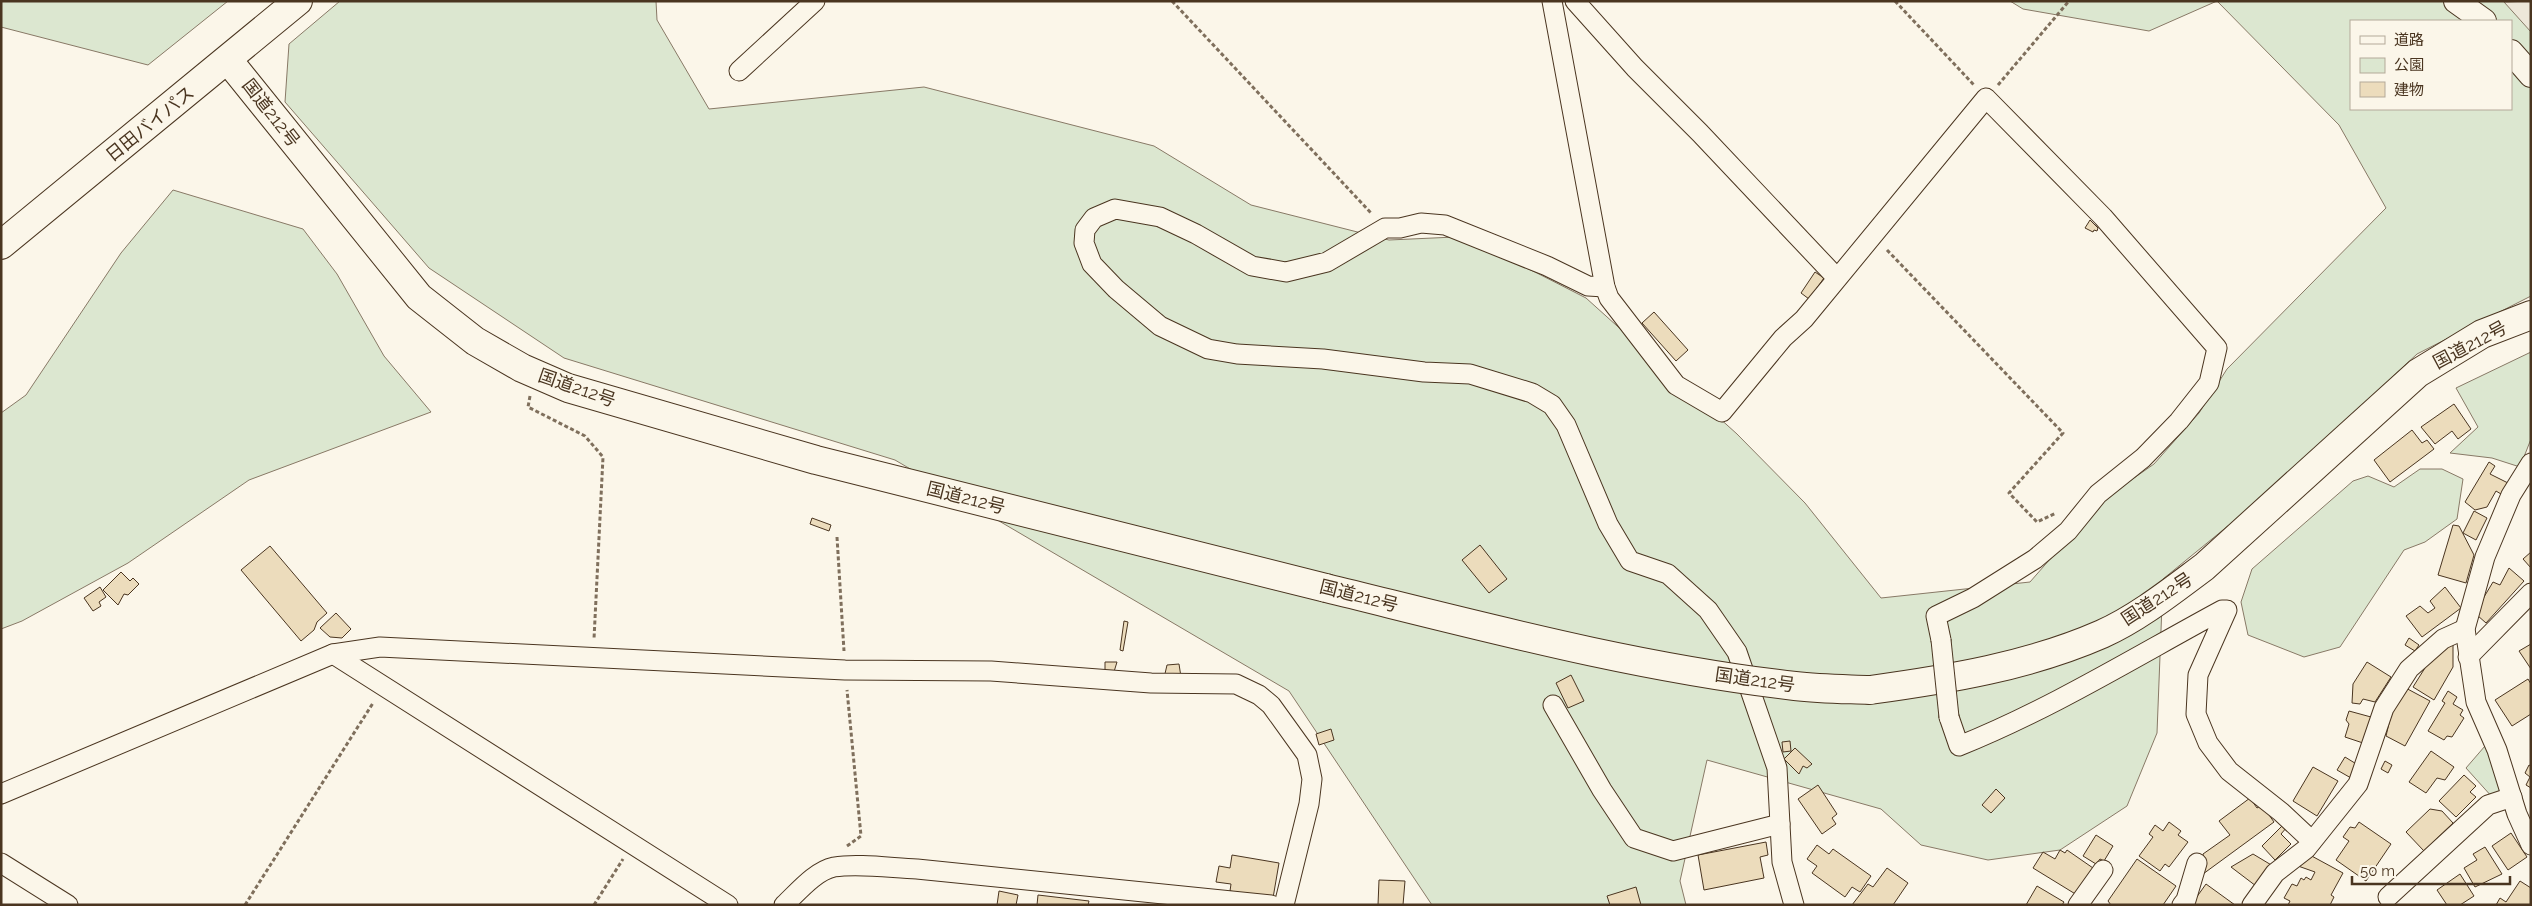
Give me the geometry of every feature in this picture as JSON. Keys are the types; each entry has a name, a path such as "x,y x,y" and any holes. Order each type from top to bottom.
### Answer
{"highway":[{"name":"日田バイパス","path":"1,245 298,1"},
{"name":"国道212号","path":"228,60 419,296 474,340 522,368 568,388 816,460 1574,649 1695,672 1797,686 1870,690 1996,669 2046,655 2104,633 2168,594 2204,567 2418,373 2482,334 2531,314"}],"street":[{"path":"739,71 814,1"},
{"path":"1552,1 1605,287 1609,298 1676,385 1722,412 1783,338 1804,319 1836,277 1986,98 2103,217 2216,348 2209,383 2179,422 2144,458 2098,494 2068,531 2036,559 1973,598 1936,616 1941,640 1948,717 1959,746 2010,725 2066,697 2222,610 2227,610 2198,675 2196,714 2208,743 2229,772 2281,812 2312,841"},
{"path":"1575,1 1635,68 1836,277"},
{"path":"2456,1 2483,20"},
{"path":"2512,53 2531,75"},
{"path":"1605,287 1588,286 1547,266 1445,225 1421,223 1400,228 1385,228 1327,262 1286,272 1252,266 1196,234 1160,217 1114,209 1094,218 1085,230 1084,243 1092,264 1116,289 1160,326 1208,350 1237,354 1323,359 1424,372 1470,374 1532,393 1552,405 1575,444 1608,524 1630,561 1668,574 1708,610 1737,652 1777,768 1782,862 1794,905"},
{"path":"2531,463 2511,495 2485,557 2465,629 2476,702 2497,750 2512,797 2531,845"},
{"path":"2468,657 2531,593"},
{"path":"2252,905 2275,873 2306,849 2358,784 2384,708 2409,669 2443,639 2465,629"},
{"path":"1,794 333,654 380,647 845,670 991,671 1150,683 1236,684 1259,695 1271,705 1307,755 1312,779 1309,804 1284,905"},
{"path":"333,654 728,905"},
{"path":"1553,705 1602,790 1634,838 1673,851 1780,824"},
{"path":"2388,897 2488,805 2512,797"},
{"path":"1,863 68,905"},
{"path":"2182,905 2186,900 2197,863"},
{"path":"784,905 811,879 833,867 917,869 1271,905"},
{"path":"2078,905 2103,870"}],"path":[{"path":"1172,1 1385,228"},
{"path":"1895,1 1986,98 2069,1"},
{"path":"1872,235 2063,433 2009,493 2037,522 2063,510"},
{"path":"530,396 528,407 585,436 602,457 593,658"},
{"path":"837,537 845,670 861,836 840,852"},
{"path":"244,905 384,686"},
{"path":"594,905 633,844"}],"green space":[{"path":"1,1 228,1 148,65 1,27"},
{"path":"340,1 656,1 657,20 709,109 924,87 1154,146 1251,205 1389,240 1455,237 1535,272 1586,298 1737,434 1805,503 1881,598 2030,582 2101,501 2154,464 2199,413 2227,369 2386,208 2339,125 2217,1 2531,1 2531,296 2417,354 2267,494 2163,579 2157,733 2127,806 2060,850 1988,860 1921,845 1881,809 1707,760 1680,881 1686,905 1432,905 1289,691 895,460 564,358 429,268 285,102 289,44"},
{"path":"2010,1 2217,1 2149,31 2023,9"},
{"path":"173,190 303,229 337,274 384,356 431,412 249,480 128,563 22,621 1,629 1,413 26,395 121,253"},
{"path":"2531,352 2531,439 2520,467 2492,458 2450,453 2478,427 2456,388"},
{"path":"2420,469 2442,469 2463,479 2457,519 2425,542 2404,550 2340,647 2304,657 2248,635 2241,602 2252,569 2353,481 2368,476 2394,487"},
{"path":"2485,746 2491,750 2504,788 2493,798 2466,768"}],"shaded area":[{"path":"2531,1 2531,32 2504,2"}],"building":[{"path":"2090,220 2098,228 2097,231 2094,230 2093,232 2085,228"},
{"path":"1815,272 1824,278 1809,299 1801,293"},
{"path":"1654,312 1688,350 1676,361 1642,323"},
{"path":"2454,404 2471,429 2458,439 2452,431 2435,444 2421,427"},
{"path":"2412,430 2422,443 2427,440 2434,449 2390,482 2374,460"},
{"path":"2489,462 2495,466 2490,474 2508,483 2501,494 2496,491 2487,507 2475,510 2465,502"},
{"path":"2474,511 2487,518 2476,540 2463,533"},
{"path":"812,518 831,525 829,531 810,524"},
{"path":"2453,525 2459,526 2474,555 2466,583 2438,575"},
{"path":"1480,545 1507,579 1489,593 1462,560"},
{"path":"270,546 327,613 317,622 314,630 301,641 241,570"},
{"path":"2531,552 2531,568 2523,559"},
{"path":"2509,568 2524,581 2486,623 2477,615 2484,597 2493,582 2500,585"},
{"path":"121,572 130,581 133,578 139,584 128,595 124,594 118,605 103,590"},
{"path":"100,587 106,597 99,602 101,606 93,611 84,598"},
{"path":"2445,587 2461,608 2422,637 2406,616 2420,606 2428,613 2435,608 2430,601"},
{"path":"336,613 351,629 342,638 330,637 320,628"},
{"path":"1124,621 1128,622 1123,651 1120,650"},
{"path":"2409,638 2419,645 2415,651 2405,645"},
{"path":"2453,640 2453,667 2434,700 2413,687 2435,652"},
{"path":"2531,644 2531,669 2519,651"},
{"path":"1105,662 1117,662 1113,675 1105,672"},
{"path":"2367,662 2391,677 2375,702 2363,699 2360,704 2352,703 2353,684"},
{"path":"1179,664 1181,677 1164,678 1167,665"},
{"path":"1571,675 1584,701 1568,708 1556,683"},
{"path":"2528,679 2531,684 2531,714 2512,726 2495,700"},
{"path":"2402,686 2430,701 2405,746 2386,736 2395,698"},
{"path":"2448,691 2457,697 2453,704 2463,710 2460,715 2464,718 2452,737 2447,736 2444,740 2428,731 2445,703 2442,701"},
{"path":"2349,711 2371,717 2363,743 2345,737 2349,724 2346,720"},
{"path":"1331,729 1334,740 1319,745 1316,734"},
{"path":"1790,741 1791,751 1783,752 1782,742"},
{"path":"1795,748 1812,764 1807,768 1803,766 1799,774 1784,759"},
{"path":"2431,751 2454,767 2445,780 2437,778 2426,793 2409,782"},
{"path":"2345,757 2358,765 2351,778 2337,770"},
{"path":"2385,761 2392,765 2388,773 2381,769"},
{"path":"2529,765 2531,766 2531,788 2526,785 2530,777 2525,773"},
{"path":"2313,767 2338,781 2317,816 2293,801"},
{"path":"2464,775 2476,786 2470,792 2476,797 2456,817 2439,801"},
{"path":"1818,785 1837,814 1832,818 1836,824 1822,834 1798,799"},
{"path":"1996,789 2005,798 1991,813 1982,805"},
{"path":"2250,798 2257,808 2262,805 2274,822 2203,874 2203,854 2230,835 2219,821"},
{"path":"2430,809 2442,811 2453,823 2424,851 2406,832"},
{"path":"2169,822 2181,831 2178,835 2188,842 2169,867 2165,864 2160,871 2139,856 2153,837 2149,834 2155,825 2163,831"},
{"path":"2359,822 2391,844 2366,881 2336,860 2349,841 2343,837 2350,827 2355,828"},
{"path":"2284,824 2287,827 2281,834 2291,844 2275,860 2262,846"},
{"path":"2511,833 2527,857 2508,870 2492,846"},
{"path":"2096,835 2113,846 2104,861 2100,859 2096,864 2083,856"},
{"path":"1766,842 1768,855 1760,857 1764,878 1704,890 1698,855"},
{"path":"1817,845 1829,854 1833,849 1871,876 1860,892 1852,887 1845,897 1812,873 1817,866 1807,859"},
{"path":"2485,847 2502,874 2475,887 2464,868 2477,860 2473,854"},
{"path":"2060,850 2065,853 2067,850 2093,868 2077,895 2033,868 2043,852 2055,859"},
{"path":"2253,854 2273,866 2256,886 2231,867"},
{"path":"2308,854 2343,873 2331,895 2334,897 2330,905 2288,905 2290,901 2284,898 2292,884 2297,886 2301,878 2304,880 2306,877 2311,880 2315,872 2298,866"},
{"path":"1232,855 1279,863 1273,898 1230,891 1231,884 1216,882 1219,866 1230,868"},
{"path":"2137,859 2176,886 2163,905 2111,905 2108,901"},
{"path":"1887,868 1908,883 1893,905 1852,905 1868,884 1873,887"},
{"path":"2460,874 2474,896 2460,905 2447,905 2437,890"},
{"path":"1379,880 1405,881 1403,905 1378,905"},
{"path":"2520,881 2531,888 2531,905 2496,905 2500,898 2506,902"},
{"path":"2206,884 2235,905 2191,905"},
{"path":"2037,886 2064,902 2062,905 2026,905"},
{"path":"1636,887 1641,905 1610,905 1607,896"},
{"path":"999,891 1018,895 1016,905 997,905"},
{"path":"1038,895 1089,901 1088,905 1037,905"}]}
